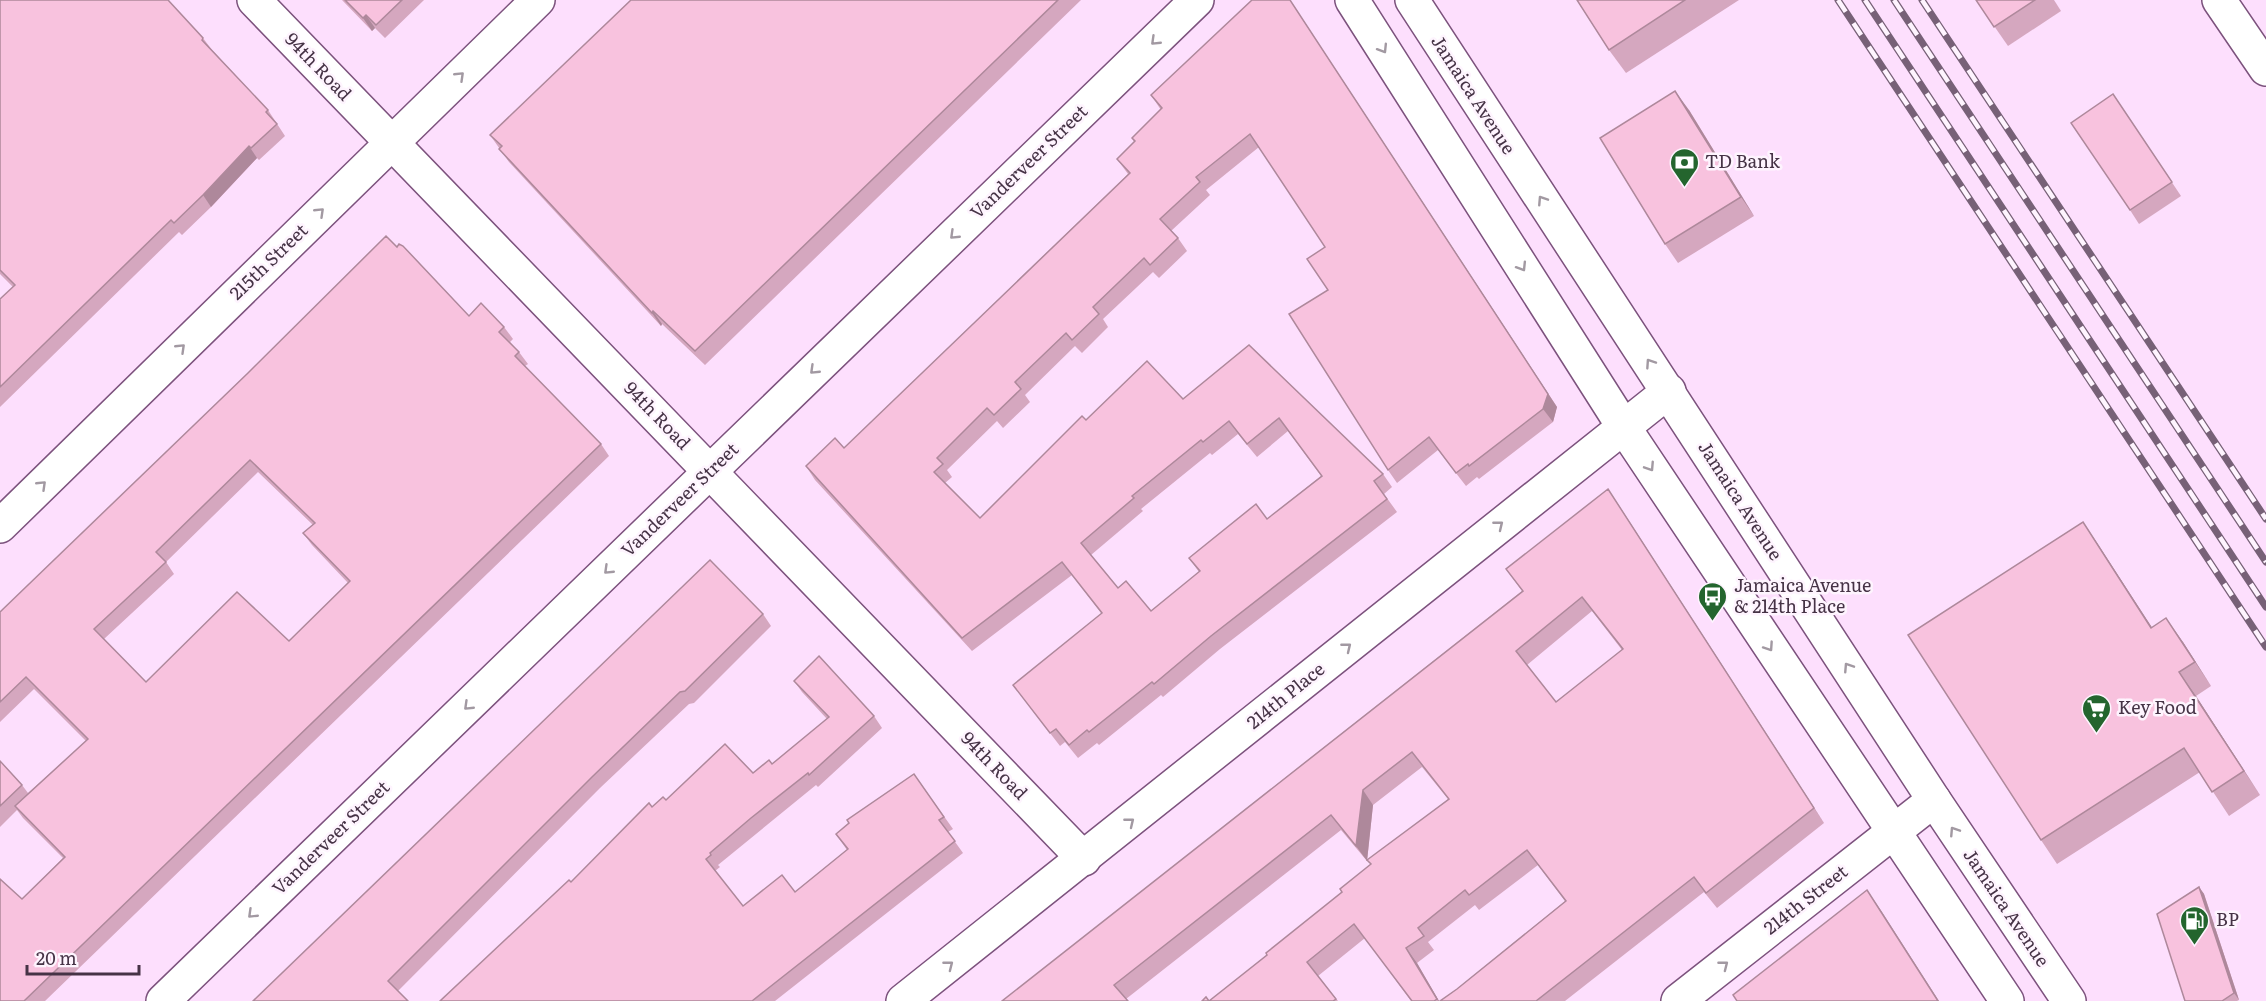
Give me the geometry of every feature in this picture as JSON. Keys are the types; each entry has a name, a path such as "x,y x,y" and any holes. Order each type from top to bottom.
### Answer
{"street":[{"name":"94th Road","path":"254,0 1084,859"},
{"name":"215th Street","path":"0,526 538,0"},
{"name":"Vanderveer Street","path":"163,1001 1197,0"},
{"path":"1352,0 1623,426 2007,1001"},
{"name":"Jamaica Avenue","path":"1412,0 1669,391 1934,801 2069,1001"},
{"path":"2219,0 2266,69"},
{"name":"214th Place","path":"903,1001 1669,391"},
{"name":"214th Street","path":"1678,1001 1934,801"}],"building":[{"path":"0,0 168,0 268,110 266,112 277,124 251,148 249,146 174,223 171,220 0,387 0,299 15,285 0,270"},
{"path":"345,0 402,0 376,25 366,15 363,18"},
{"path":"631,0 1058,0 695,351 653,311 652,313 499,149 502,146 490,135"},
{"path":"1252,0 1290,0 1548,394 1543,409 1469,466 1468,464 1456,473 1429,437 1388,470 1289,314 1328,290 1307,259 1325,247 1250,134 1196,177 1200,182 1160,219 1178,238 1150,265 1144,258 1093,307 1099,314 1072,340 1066,333 1015,382 1021,389 994,415 987,408 937,458 943,464 934,472 980,518 1082,416 1086,420 1147,361 1183,399 1249,345 1383,474 1374,481 1387,499 1211,636 1154,684 1152,682 1069,745 1056,729 1050,733 1013,685 1102,613 1062,562 962,638 806,466 835,438 844,448 1130,173 1117,159 1135,141 1132,138 1162,108 1151,95","holes":["1279,418 1322,476 1267,519 1256,504 1189,558 1200,571 1151,611 1126,581 1118,588 1081,543 1134,498 1132,496 1201,440 1203,442 1229,421 1247,444"]},
{"path":"1577,0 1685,0 1609,50"},
{"path":"1976,0 2035,0 1994,27"},
{"name":"TD Bank","path":"1675,91 1741,197 1665,244 1600,138"},
{"path":"2113,94 2172,182 2130,210 2071,123"},
{"path":"386,236 397,247 399,244 403,246 469,316 481,303 504,327 499,332 519,352 515,356 601,444 24,1001 0,1001 0,879 22,899 65,857 15,806 88,739 26,677 0,702 0,612 248,373","holes":["250,460 315,523 303,533 350,581 289,641 237,592 146,682 94,629 166,562 156,552"]},
{"path":"1608,489 1814,808 1706,893 1694,877 1536,1001 1440,1001 1566,901 1527,850 1469,895 1465,890 1418,928 1424,936 1406,948 1437,999 1412,1001 1354,924 1307,962 1336,999 1333,1001 1209,1001 1342,892 1340,889 1371,864 1367,860 1449,799 1412,752 1363,790 1356,846 1331,815 1114,985 1128,1001 1002,1001 1523,591 1506,569","holes":["1582,597 1623,649 1556,702 1516,651"]},
{"name":"Key Food","path":"2083,522 2151,628 2166,618 2195,662 2179,672 2244,771 2212,792 2184,748 2041,840 1908,635"},
{"path":"710,560 763,614 685,691 680,692 592,777 388,981 408,1001 253,1001"},
{"path":"819,656 874,716 809,775 808,773 751,818 706,859 743,906 782,875 795,892 848,849 836,834 849,823 847,820 914,774 944,817 939,820 955,841 752,1001 440,1001 569,880 571,882 649,803 652,807 663,797 666,800 725,744 753,773 769,760 772,764 829,717 794,681"},
{"path":"0,761 22,785 0,806"},
{"name":"BP","path":"2199,887 2234,993 2222,1001 2185,1001 2157,914"},
{"path":"1867,890 1938,1001 1737,1001 1733,995"}],"railway":[{"path":"1838,0 2266,647"},
{"path":"1865,0 2266,607"},
{"path":"1894,0 2266,562"},
{"path":"1922,0 2266,519"}],"place":[{"name":"TD Bank","path":"1684,188"},
{"name":"Jamaica Avenue & 214th Place","path":"1713,622"},
{"name":"Key Food","path":"2097,734"},
{"name":"BP","path":"2195,946"}]}
